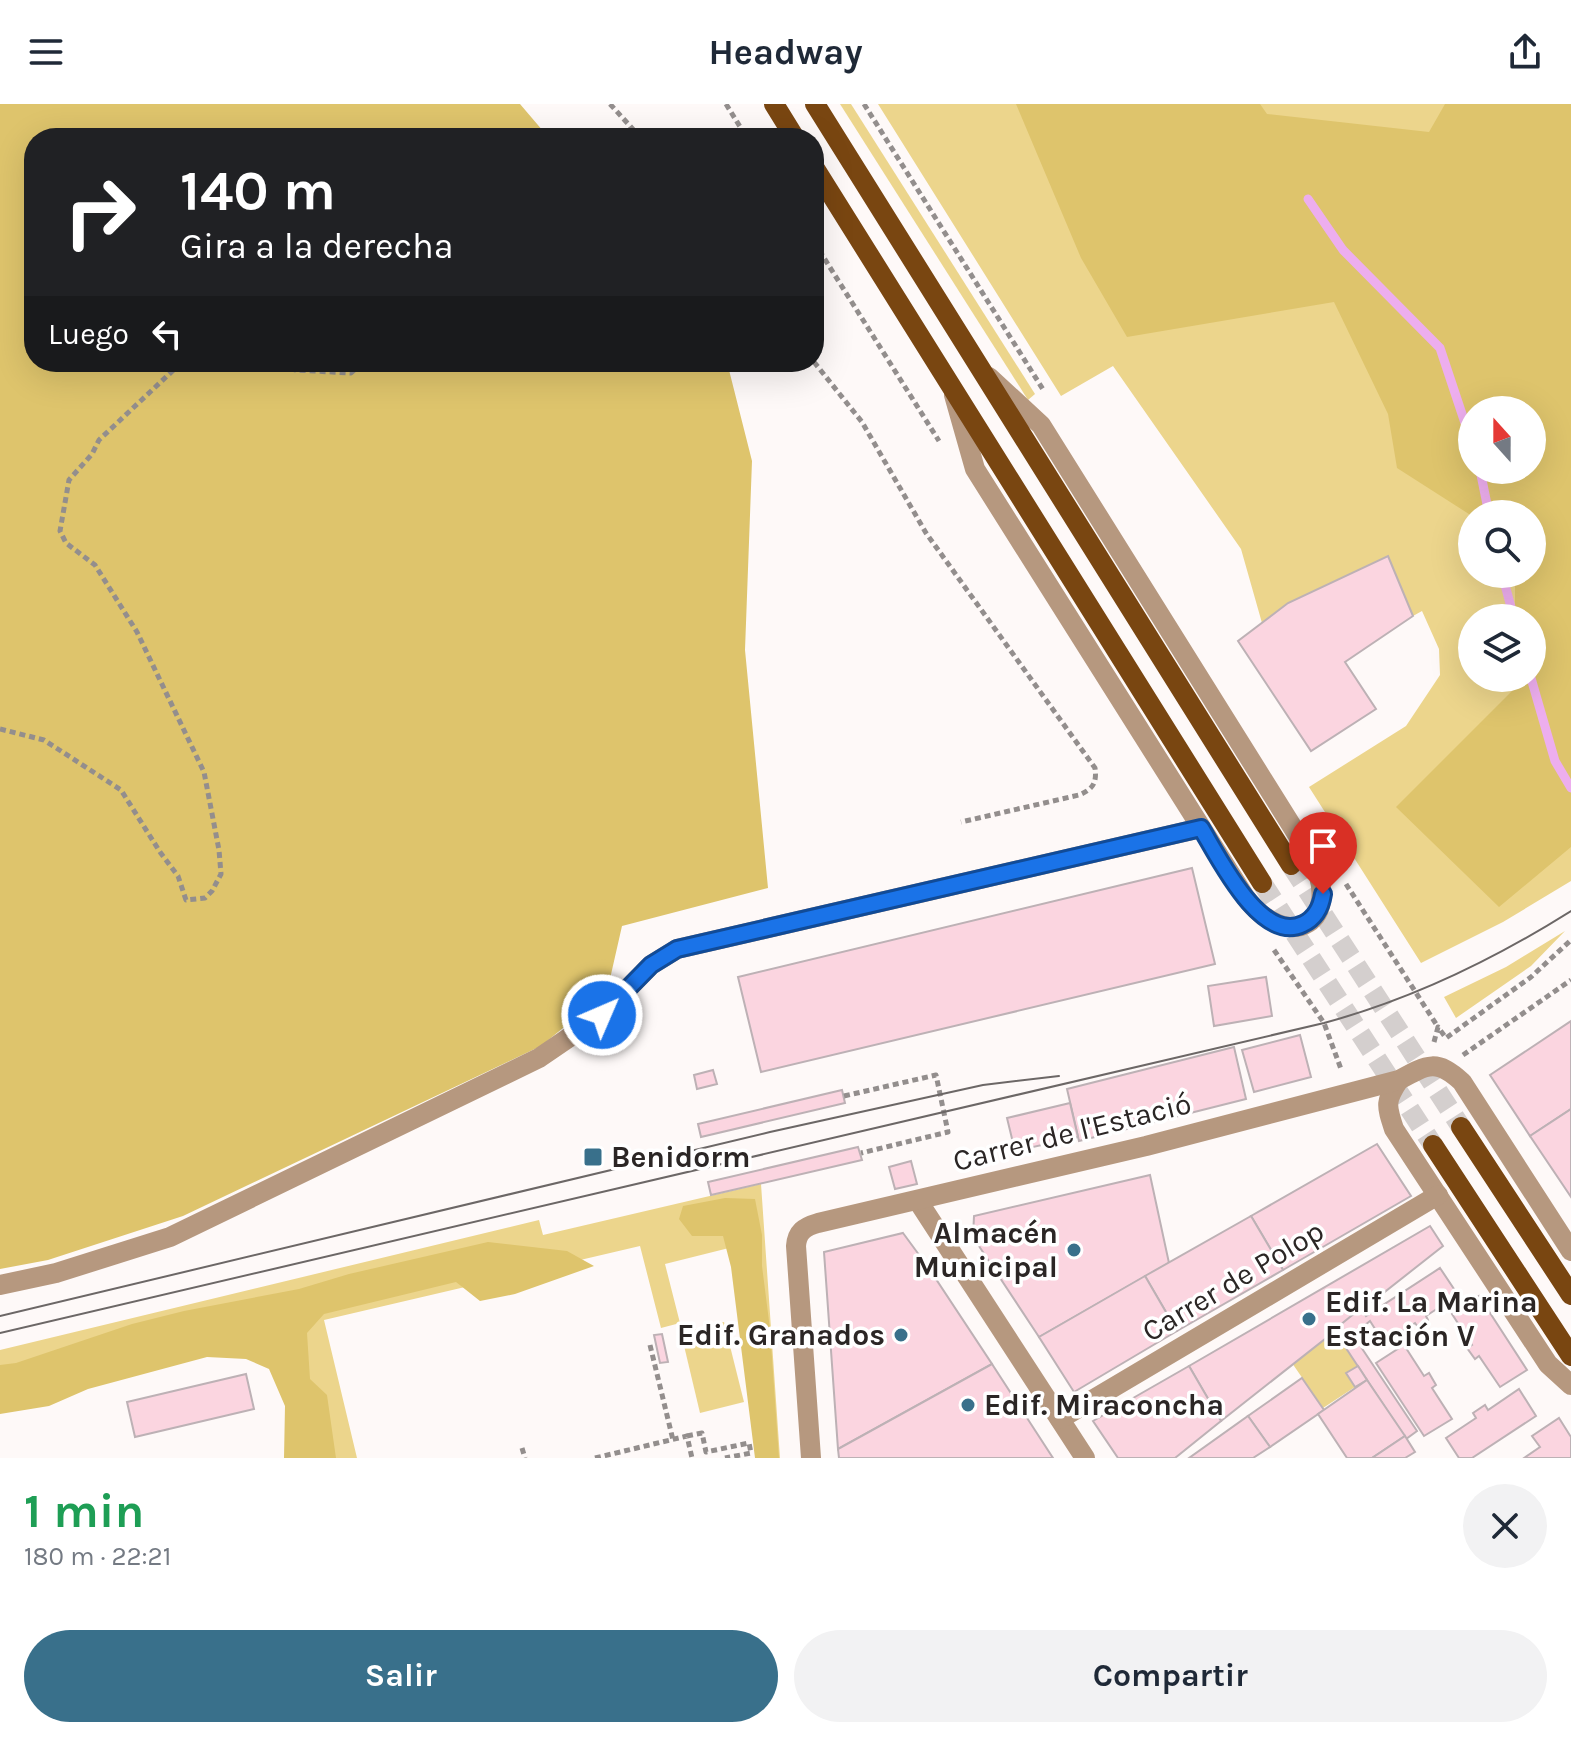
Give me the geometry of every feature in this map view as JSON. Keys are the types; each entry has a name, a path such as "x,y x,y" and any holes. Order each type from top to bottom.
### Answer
{"main road":[{"path":"774,104 789,128"},
{"path":"815,104 1291,865"},
{"path":"824,183 1262,883"},
{"path":"1461,1127 1571,1295"},
{"path":"1433,1145 1571,1356"}],"street":[{"path":"950,383 975,469 1245,897 1266,919 1288,928 1302,925 1315,916 1322,906 1322,881 1310,855 1041,425 978,367"},
{"path":"0,1285 56,1273 170,1237 485,1085 539,1058 602,1015 651,965 677,949 1201,828"},
{"path":"1437,1067 1462,1082 1571,1251"},
{"name":"Carrer de l'Estació","path":"811,1458 796,1246 797,1237 808,1226 1350,1093 1437,1067"},
{"path":"1399,1080 1388,1096 1387,1108 1394,1129 1548,1364 1571,1385"},
{"name":"Carrer de Polop","path":"1060,1419 1438,1195"},
{"path":"918,1201 1085,1458"}],"path":[{"path":"610,104 632,128"},
{"path":"726,104 741,128"},
{"path":"0,729 44,740 121,790 178,876 186,900 205,898 212,891 221,874 204,772 137,632 95,565 66,543 60,531 69,480 92,454 99,440 171,372"},
{"path":"332,372 352,372"},
{"path":"822,372 862,422 926,533 1095,768 1096,780 1090,790 1079,795 961,822"},
{"path":"1437,1067 1438,1027 1446,1038 1531,977 1571,940"},
{"path":"1437,1067 1571,980"},
{"path":"844,1096 936,1075 948,1132 861,1153"},
{"path":"650,1345 673,1440"},
{"path":"595,1458 702,1433 706,1452 749,1443 751,1453 725,1458"},
{"path":"687,1436 692,1458"},
{"path":"522,1448 525,1458"}],"shaded area":[{"path":"0,104 520,104 540,128 24,128 24,372 730,372 752,461 745,650 768,888 622,926 607,992 541,1046 183,1216 48,1260 0,1269"},
{"path":"840,104 851,104 1035,394 1028,400"},
{"path":"878,104 1571,104 1571,881 1503,922 1421,963 1309,787 1406,726 1440,675 1439,649 1422,611 1413,616 1388,556 1288,603 1262,623 1241,549 1113,366 1061,396"},
{"path":"1016,104 1260,104 1267,114 1429,132 1445,104 1571,104 1571,847 1499,907 1396,807 1511,692 1546,692 1546,604 1515,604 1515,588 1546,588 1546,500 1458,500 1458,507 1397,468 1388,414 1334,302 1127,337 1081,258"},
{"path":"1565,931 1531,966 1456,1018 1444,997 1506,967"},
{"path":"761,1184 780,1458 759,1458 737,1246 665,1264 680,1323 661,1328 640,1246 324,1320 357,1458 312,1458 280,1330 0,1393 0,1350 539,1220 543,1235"},
{"path":"725,1198 755,1199 762,1235 779,1458 755,1458 731,1267 723,1236 692,1236 679,1219 683,1206"},
{"path":"488,1242 567,1251 594,1266 515,1294 480,1301 456,1282 324,1314 307,1333 310,1379 327,1395 336,1458 284,1458 285,1406 269,1369 246,1359 207,1357 88,1389 49,1406 0,1414 0,1365 16,1363 132,1324 299,1289 349,1274"},
{"path":"724,1322 744,1402 700,1413 681,1333"},
{"path":"1334,1330 1358,1366 1347,1374 1355,1387 1323,1408 1292,1363"}],"building":[{"path":"1388,556 1413,616 1345,662 1376,709 1311,751 1238,641 1288,603"},
{"path":"1192,868 1215,964 761,1072 738,977"},
{"path":"1266,977 1272,1016 1214,1026 1208,986"},
{"path":"1571,1021 1571,1109 1530,1136 1490,1075"},
{"path":"1300,1035 1311,1077 1254,1092 1242,1050"},
{"path":"1234,1047 1246,1099 1079,1141 1067,1089"},
{"path":"713,1070 717,1084 697,1089 694,1075"},
{"path":"842,1090 845,1103 701,1137 698,1124"},
{"path":"1070,1103 1078,1137 1015,1151 1007,1118"},
{"path":"1571,1109 1571,1197 1530,1136"},
{"path":"1377,1144 1411,1196 1283,1270 1251,1216"},
{"path":"858,1147 862,1160 711,1195 708,1182"},
{"path":"911,1161 917,1184 895,1189 889,1167"},
{"name":"Almacén Municipal","path":"1150,1175 1169,1263 1039,1337 973,1237 974,1216"},
{"path":"1251,1216 1283,1270 1177,1331 1145,1276"},
{"name":"Edif. La Marina Estación V","path":"1430,1226 1443,1246 1221,1421 1189,1366"},
{"name":"Edif. Granados","path":"903,1233 992,1364 838,1449 824,1252"},
{"path":"1440,1268 1458,1295 1426,1316 1428,1320 1418,1327 1415,1323 1384,1343 1370,1321 1353,1335 1417,1431 1406,1439 1334,1330 1361,1308 1366,1316"},
{"path":"1145,1276 1177,1331 1074,1392 1039,1337"},
{"path":"1479,1296 1527,1370 1500,1387 1479,1356 1475,1359 1467,1348 1472,1345 1452,1314"},
{"path":"662,1334 668,1362 660,1363 654,1335"},
{"path":"1404,1345 1424,1376 1429,1373 1436,1385 1432,1388 1452,1419 1424,1436 1376,1363"},
{"name":"Edif. Miraconcha","path":"992,1364 1053,1458 839,1458 838,1449"},
{"path":"1189,1366 1221,1421 1175,1458 1118,1458 1093,1421"},
{"path":"1358,1366 1367,1380 1355,1387 1346,1373"},
{"path":"246,1374 254,1409 135,1437 127,1402"},
{"path":"1302,1378 1324,1410 1270,1447 1248,1416"},
{"path":"1367,1380 1405,1436 1372,1458 1347,1458 1318,1414"},
{"path":"1519,1389 1536,1416 1472,1458 1459,1458 1446,1438 1476,1418 1473,1413 1485,1405 1488,1410"},
{"path":"1248,1416 1270,1447 1253,1458 1189,1458"},
{"path":"1559,1418 1571,1437 1571,1458 1524,1458 1540,1447 1532,1436"},
{"path":"1405,1436 1415,1452 1405,1458 1372,1458"}],"waterway":[{"path":"1308,199 1343,250 1440,348 1458,402"},
{"path":"1483,484 1486,500"},
{"path":"1506,588 1510,604"},
{"path":"1535,692 1555,761 1571,788"}],"tunnel":[{"path":"1291,865 1461,1127"},
{"path":"1262,883 1433,1145"}],"tram line":[{"path":"0,1333 1324,1023 1389,1002 1452,976 1512,946 1571,911"},
{"path":"0,1316 770,1132 983,1085 1059,1076"}],"place":[{"name":"Benidorm","path":"593,1157"},
{"name":"Almacén Municipal","path":"1074,1250"},
{"name":"Edif. La Marina Estación V","path":"1309,1319"},
{"name":"Edif. Granados","path":"901,1335"},
{"name":"Edif. Miraconcha","path":"968,1405"}],"route":[{"path":"602,1015 651,965 677,949 1201,828 1245,897 1266,919 1277,925 1288,928 1302,925 1315,916 1322,906 1323,894"}]}
